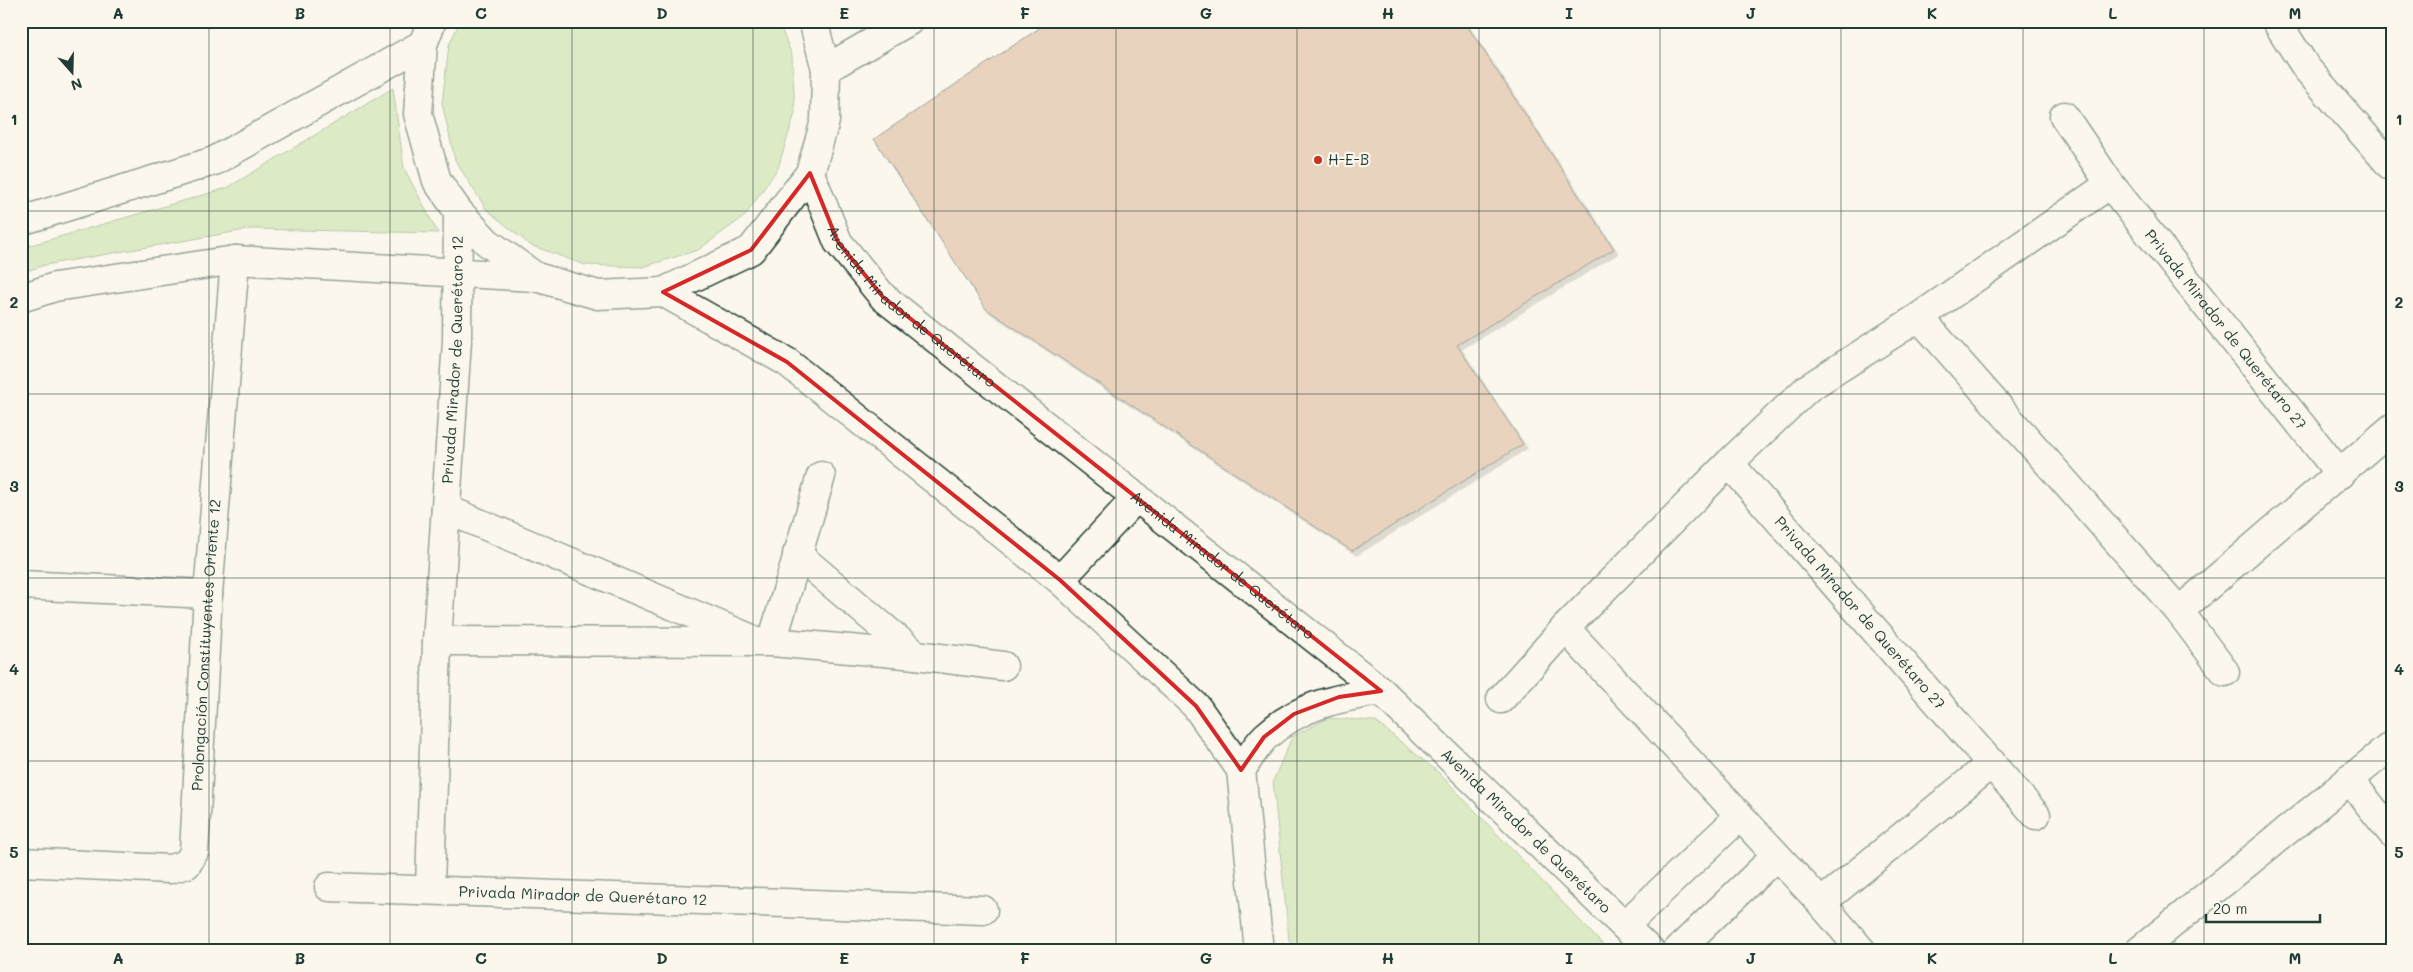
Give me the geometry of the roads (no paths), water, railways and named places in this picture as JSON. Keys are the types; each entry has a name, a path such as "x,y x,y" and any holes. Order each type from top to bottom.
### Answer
{"street":[{"path":"21,298 55,287 235,260 458,271 536,277 598,295 663,292 751,250 810,174 825,122 826,69 813,21"},
{"path":"826,69 910,21"},
{"path":"2276,21 2307,69 2392,168"},
{"path":"428,32 418,114 437,180 458,211 487,242 536,277"},
{"path":"21,220 214,161 428,32"},
{"name":"Privada Mirador de Querétaro 27","path":"2064,116 2110,184 2340,474"},
{"name":"Avenida Mirador de Querétaro","path":"810,174 838,242 883,297 1381,691 1650,951"},
{"path":"1501,699 1565,628 1729,462 1808,388 1919,317 2110,184"},
{"name":"Privada Mirador de Querétaro 12","path":"458,211 457,341 437,641 430,890 983,910"},
{"name":"Prolongación Constituyentes Oriente 12","path":"21,862 170,869 186,864 194,852 208,594 235,260"},
{"path":"663,292 787,362 1060,580 1196,706 1241,770 1263,943"},
{"path":"1919,317 2180,611 2225,672"},
{"path":"2180,611 2392,428"},
{"name":"Privada Mirador de Querétaro 27","path":"1729,462 2036,815"},
{"path":"765,642 797,554 821,476"},
{"path":"1060,580 1137,497"},
{"path":"446,509 765,642"},
{"path":"797,554 916,655"},
{"path":"21,585 208,594"},
{"path":"1565,628 1821,903 1862,951"},
{"path":"437,641 765,642 916,655 1003,666"},
{"path":"1241,770 1264,737 1294,714 1339,698 1381,691"},
{"path":"2139,951 2349,778 2392,745"},
{"path":"1821,903 1992,763"},
{"path":"2349,778 2392,833"},
{"path":"1625,925 1699,858 1740,816"},
{"path":"1677,951 1776,856"},
{"path":"329,887 430,890"}],"place":[{"name":"H-E-B","path":"1318,160"}]}
